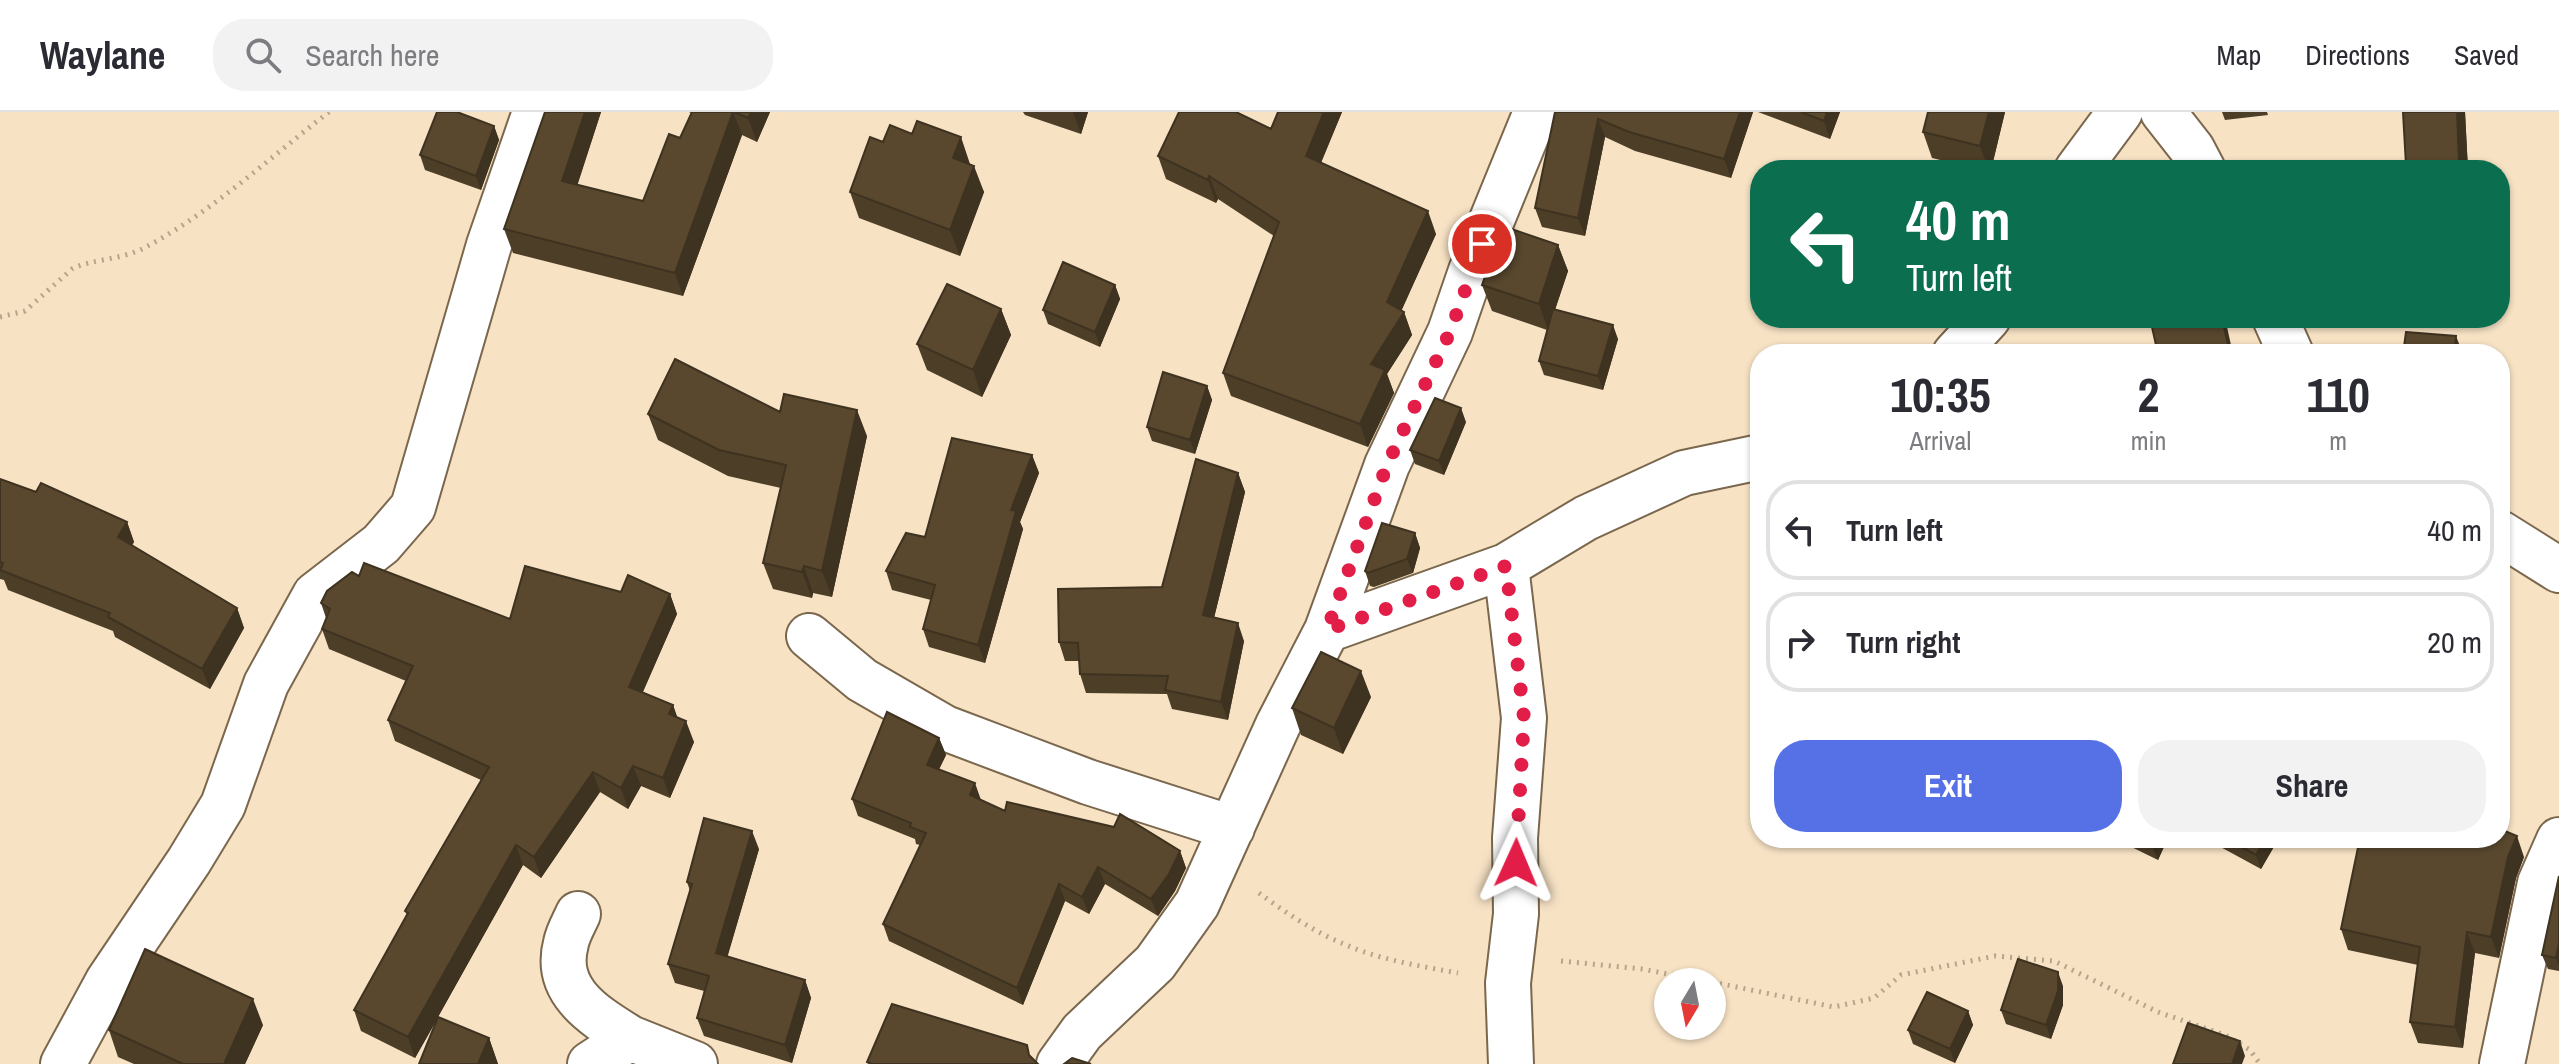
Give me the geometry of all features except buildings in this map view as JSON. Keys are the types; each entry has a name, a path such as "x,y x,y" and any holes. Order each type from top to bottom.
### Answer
{"street":[{"path":"63,1064 108,981 223,805 266,684 315,595 381,544 413,507 489,245 535,112"},
{"path":"1059,1064 1082,1032 1155,963 1197,904 1278,725 1327,630 1387,465 1450,332 1471,271 1536,112"},
{"path":"2084,160 2120,112"},
{"path":"2163,112 2198,160"},
{"path":"1964,344 1979,328"},
{"path":"1327,630 1506,566 1586,518 1684,473 1750,459"},
{"path":"2510,539 2559,570"},
{"path":"1506,566 1524,718 1515,838 1516,914 1508,983 1511,1064"},
{"path":"809,636 862,680 945,728 1088,782 1224,845"},
{"path":"2502,1064 2540,883 2559,840"},
{"path":"578,914 565,945 566,980 588,1011 630,1038 695,1064"},
{"path":"590,1064 630,1038"}],"path":[{"path":"0,317 25,311 81,264 100,263 139,251 184,226 329,112"},
{"path":"1224,845 1306,925 1344,944 1393,961 1508,983 1549,960 1654,971"},
{"path":"1726,985 1834,1007 1874,998 1901,975 1995,956 2054,961 2158,1012 2225,1035 2250,1050 2260,1064"}],"route":[{"path":"1482,244 1450,332 1387,465 1327,630 1506,566 1524,718 1516,863"}]}
